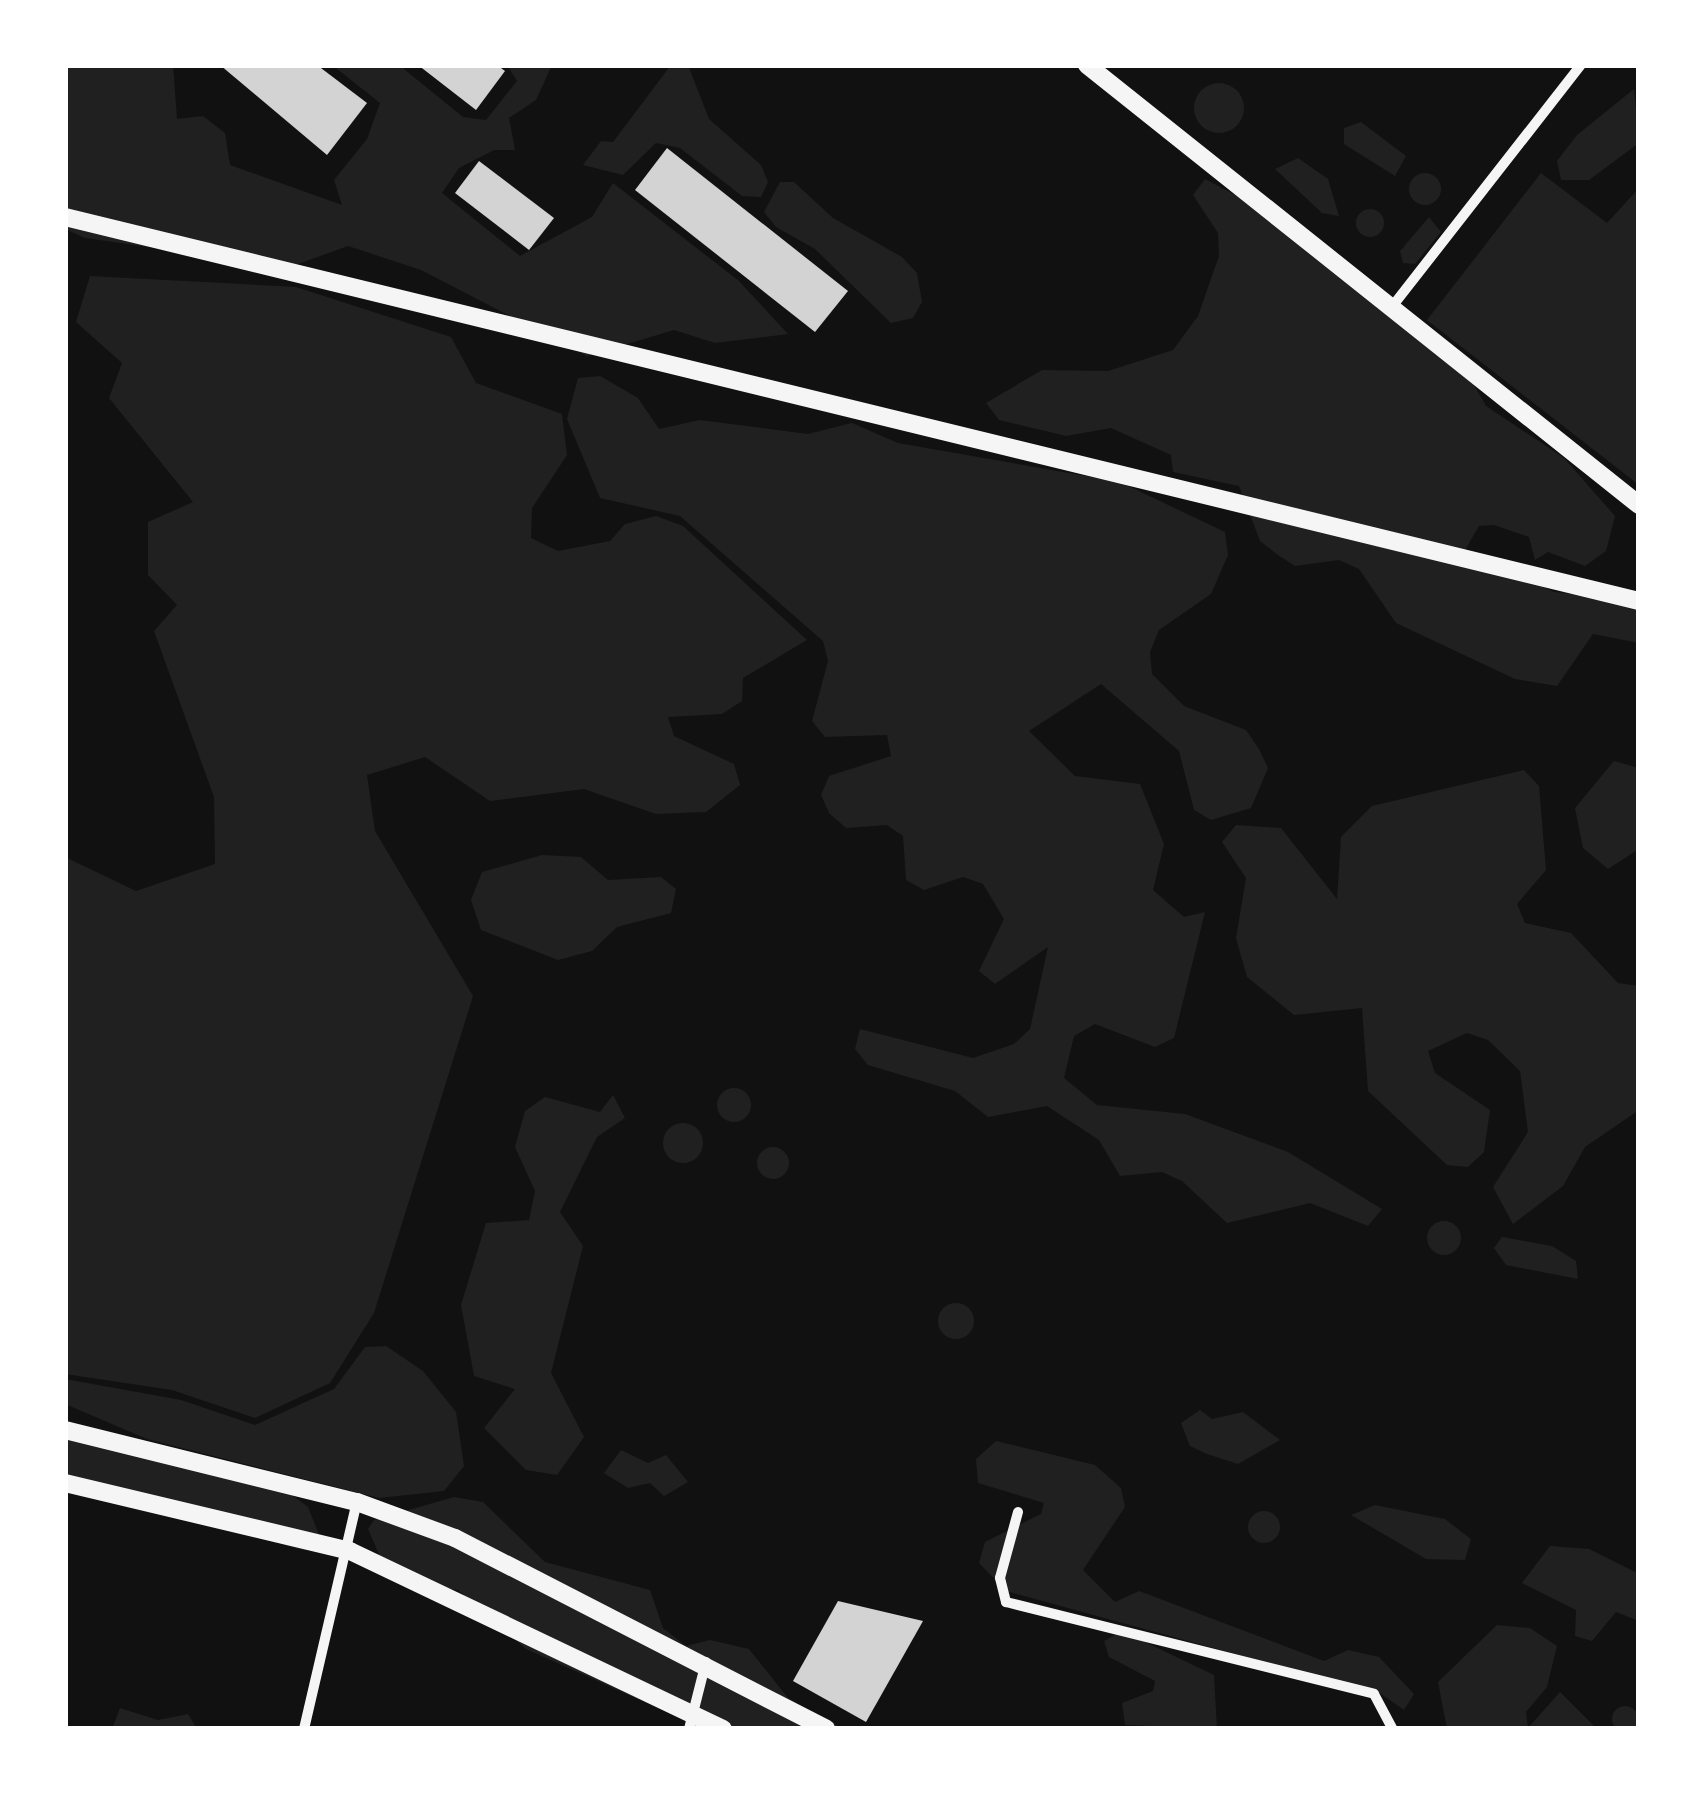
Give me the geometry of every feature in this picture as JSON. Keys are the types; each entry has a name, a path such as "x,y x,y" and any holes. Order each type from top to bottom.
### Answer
{"street":[{"path":"1087,65 1639,505"},
{"path":"1391,309 1581,65"},
{"path":"65,218 1639,602"},
{"path":"65,1430 357,1502 456,1538 706,1661 826,1729"},
{"path":"65,1482 350,1551 692,1720 723,1729"},
{"path":"304,1729 350,1551 357,1502"},
{"path":"1018,1512 1000,1578 1006,1602 1374,1694 1393,1729"},
{"path":"692,1720 706,1661"}],"shaded area":[{"path":"66,65 173,65 177,119 203,116 225,133 230,165 342,205 334,180 367,139 380,103 332,65 399,65 463,117 486,120 517,81 507,65 552,65 536,100 509,118 515,150 494,150 459,168 442,193 520,256 592,217 613,183 739,281 788,334 715,343 674,330 587,356 421,270 348,246 290,267 85,238 65,229"},
{"path":"671,65 688,65 709,119 761,165 768,182 761,197 742,196 680,148 656,143 623,175 583,165 601,141 613,142"},
{"path":"1219,83 1236,91 1244,108 1236,125 1219,133 1202,125 1194,108 1202,91"},
{"path":"1634,89 1639,143 1589,180 1561,180 1557,161 1577,135"},
{"path":"1361,122 1406,156 1395,176 1344,144 1344,128"},
{"path":"1298,158 1328,179 1339,216 1322,213 1275,169"},
{"path":"1425,173 1437,177 1441,189 1437,201 1425,205 1413,201 1409,189 1413,177"},
{"path":"1541,173 1607,223 1639,188 1639,485 1427,320"},
{"path":"1205,179 1243,199 1469,376 1486,406 1564,458 1615,516 1606,551 1585,566 1548,552 1535,560 1529,537 1494,525 1479,526 1465,550 1554,592 1639,601 1639,643 1593,634 1557,686 1515,679 1396,623 1359,569 1339,560 1295,566 1278,555 1260,541 1239,486 1173,472 1171,455 1111,428 1066,436 999,420 986,403 1042,370 1108,371 1173,350 1198,316 1219,256 1218,233 1193,195"},
{"path":"780,182 794,182 833,218 902,257 917,273 922,302 913,318 891,323 815,249 776,227 764,212"},
{"path":"1370,209 1380,213 1384,223 1380,233 1370,237 1360,233 1356,223 1360,213"},
{"path":"1429,217 1441,232 1415,264 1403,263 1400,251"},
{"path":"90,276 296,287 451,337 476,383 562,414 567,455 532,508 531,538 558,551 610,541 625,524 656,516 683,526 807,640 743,678 742,701 722,714 668,717 674,736 734,764 740,785 706,812 656,814 584,789 490,801 425,757 367,775 375,831 473,996 374,1313 330,1383 255,1418 172,1390 65,1374 65,857 136,891 215,864 214,797 154,631 177,605 148,575 148,522 193,502 109,398 122,363 76,322"},
{"path":"600,376 638,398 659,429 700,420 808,434 852,423 898,443 1120,482 1225,532 1228,555 1211,594 1159,630 1150,652 1152,674 1184,706 1246,730 1268,768 1251,808 1211,820 1194,810 1179,751 1101,684 1029,731 1075,776 1140,784 1164,844 1153,890 1184,917 1205,912 1174,1038 1155,1047 1095,1024 1074,1036 1064,1078 1097,1105 1185,1114 1288,1152 1382,1209 1368,1226 1310,1203 1227,1223 1182,1181 1162,1172 1120,1176 1099,1140 1047,1106 988,1117 955,1091 868,1065 855,1049 860,1029 973,1058 1014,1044 1030,1029 1048,947 995,984 979,971 1004,919 983,884 963,877 924,890 906,880 903,836 887,825 846,828 829,813 821,795 829,776 891,756 887,735 825,737 812,721 828,661 823,641 680,516 600,498 567,419 578,378"},
{"path":"1614,761 1639,768 1639,849 1608,869 1583,848 1575,808"},
{"path":"1524,770 1539,786 1546,870 1517,904 1525,923 1571,933 1618,983 1639,986 1639,1110 1585,1147 1563,1186 1513,1224 1493,1187 1528,1132 1520,1071 1488,1040 1467,1033 1428,1051 1435,1073 1490,1110 1484,1152 1468,1167 1447,1165 1368,1091 1362,1008 1294,1015 1247,977 1236,938 1246,878 1222,842 1236,825 1281,828 1337,899 1341,837 1372,806"},
{"path":"542,855 581,857 608,880 661,877 676,889 671,913 617,927 592,951 558,960 481,930 471,900 482,872"},
{"path":"734,1088 746,1093 751,1105 746,1117 734,1122 722,1117 717,1105 722,1093"},
{"path":"613,1095 625,1118 597,1137 560,1212 583,1246 551,1373 584,1437 557,1475 526,1470 484,1428 515,1389 474,1376 461,1305 486,1223 529,1220 535,1191 515,1147 525,1111 545,1097 600,1112"},
{"path":"683,1123 697,1129 703,1143 697,1157 683,1163 669,1157 663,1143 669,1129"},
{"path":"773,1147 784,1152 789,1163 784,1174 773,1179 762,1174 757,1163 762,1152"},
{"path":"1444,1221 1456,1226 1461,1238 1456,1250 1444,1255 1432,1250 1427,1238 1432,1226"},
{"path":"1502,1237 1552,1246 1576,1261 1578,1279 1506,1265 1494,1248"},
{"path":"956,1303 968,1309 974,1321 968,1333 956,1339 944,1333 938,1321 944,1309"},
{"path":"386,1346 423,1371 456,1412 464,1466 444,1491 379,1498 147,1439 65,1404 65,1379 181,1400 255,1425 334,1389 365,1347"},
{"path":"1200,1410 1212,1419 1243,1412 1280,1440 1238,1464 1207,1454 1190,1446 1181,1423"},
{"path":"65,1426 275,1482 308,1507 324,1547 303,1550 65,1484"},
{"path":"996,1441 1095,1465 1121,1488 1125,1507 1083,1570 1115,1602 1139,1591 1324,1661 1348,1650 1379,1657 1414,1694 1404,1710 1381,1694 1006,1591 979,1563 985,1542 1041,1514 1044,1503 978,1483 976,1459"},
{"path":"621,1450 648,1463 666,1455 688,1482 664,1496 650,1483 628,1488 604,1473"},
{"path":"454,1497 483,1502 545,1562 650,1590 663,1628 686,1646 710,1640 749,1649 788,1698 843,1729 705,1729 526,1649 458,1590 390,1580 368,1529 374,1520"},
{"path":"1375,1505 1445,1519 1471,1539 1465,1560 1426,1559 1351,1515"},
{"path":"1264,1511 1275,1516 1280,1527 1275,1538 1264,1543 1253,1538 1248,1527 1253,1516"},
{"path":"1550,1546 1589,1549 1639,1574 1639,1621 1616,1612 1592,1641 1575,1636 1576,1610 1522,1583"},
{"path":"1497,1625 1530,1628 1557,1646 1547,1687 1526,1712 1528,1728 1560,1692 1597,1729 1447,1729 1438,1682"},
{"path":"1122,1631 1214,1675 1217,1729 1125,1725 1122,1703 1153,1691 1155,1681 1109,1657 1104,1641"},
{"path":"1625,1706 1634,1710 1638,1719 1634,1728 1625,1732 1616,1728 1612,1719 1616,1710"},
{"path":"120,1708 158,1720 188,1714 197,1729 112,1729"}],"building":[{"path":"220,65 317,65 367,103 327,155"},
{"path":"418,65 497,65 505,71 476,110"},
{"path":"667,148 848,291 815,332 635,190"},
{"path":"479,161 554,218 529,250 455,193"},
{"path":"838,1601 923,1621 866,1722 793,1681"}]}
